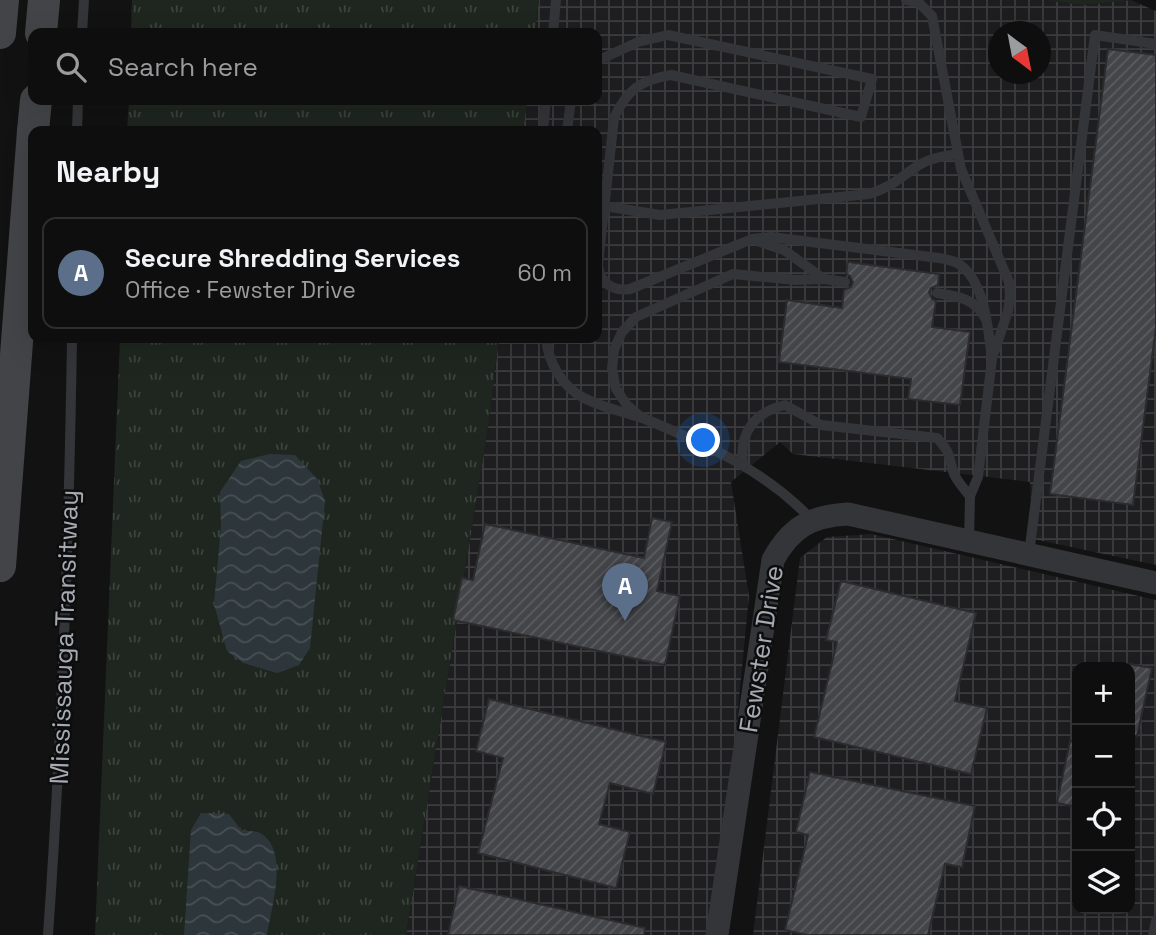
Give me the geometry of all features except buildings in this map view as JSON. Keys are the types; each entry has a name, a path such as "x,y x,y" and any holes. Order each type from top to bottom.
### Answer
{"main road":[{"path":"0,33 3,0"},
{"path":"41,28 44,0"},
{"path":"33,126 36,105"},
{"path":"0,566 28,197"}],"street":[{"name":"Fewster Drive","path":"717,935 773,560 783,541 798,528 823,515 848,514 1156,583"}],"lane":[{"path":"82,28 84,0"},
{"path":"553,28 556,0"},
{"path":"906,0 919,3 932,16 961,169 1009,282 1008,311 992,359 978,477 970,496 969,542"},
{"path":"602,59 638,42 668,35 872,79 861,117 671,75 652,78 635,87 622,101 614,118 602,226"},
{"path":"1029,555 1095,35 1156,44"},
{"path":"77,126 78,105"},
{"path":"543,126 546,105"},
{"path":"568,126 570,105"},
{"path":"604,206 660,215 869,194 893,185 917,166 958,154"},
{"path":"602,279 615,289 631,289 752,239 771,237 939,257 957,262 973,280 984,302 992,359"},
{"path":"752,239 784,250 824,279"},
{"path":"642,418 627,405 617,389 612,369 614,350 622,332 636,317 733,274 845,282"},
{"path":"937,293 962,297 973,303 982,312 987,324"},
{"name":"Mississauga Transitway","path":"48,935 61,734 72,343"},
{"path":"547,343 552,364 565,383 583,398 642,418 744,464 813,521"},
{"path":"744,464 744,437 750,425 772,408 786,405 821,425 937,438 946,448 953,472 970,496"},
{"path":"1153,935 1156,921"}],"shaded area":[{"path":"539,0 1045,0 1084,5 1131,0 1156,11 1156,565 1033,539 1030,482 793,454 780,442 731,482 749,596 716,935 406,935 488,428 498,343 602,343 602,126 524,126 526,105 602,105 602,28 536,28"},
{"path":"871,534 1156,600 1156,935 753,935 800,558 827,537"}],"green space":[{"path":"132,0 539,0 536,28 131,28"},
{"path":"1045,0 1131,0 1084,5"},
{"path":"129,105 526,105 524,126 127,126"},
{"path":"120,343 498,343 488,428 406,935 95,935"}],"water":[{"path":"270,454 295,455 317,479 325,501 310,648 299,665 277,673 243,663 227,651 214,604 221,525 220,492 241,461"},
{"path":"201,813 229,814 241,830 258,832 268,840 274,851 275,894 267,935 184,935 191,830"}],"place":[{"name":"Secure Shredding Services","path":"625,621"}]}
